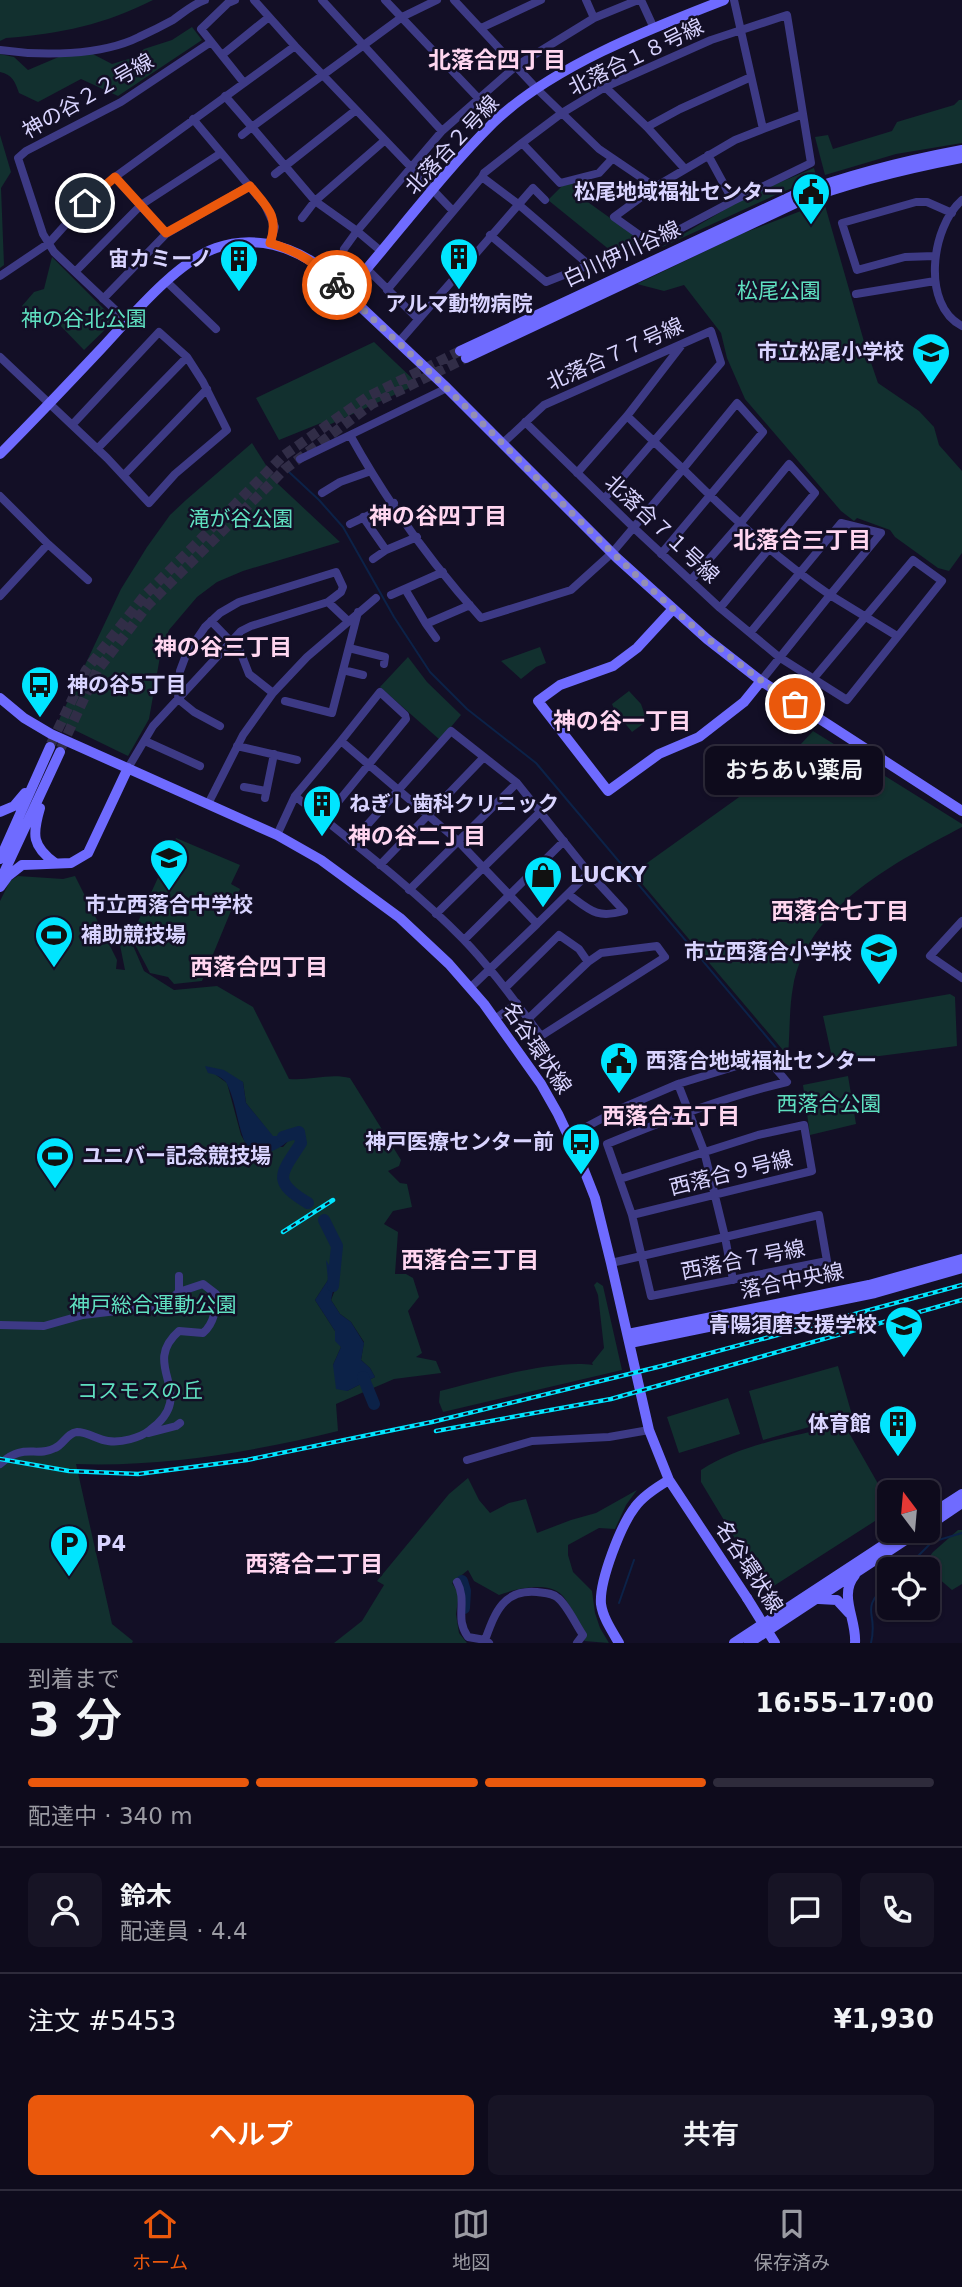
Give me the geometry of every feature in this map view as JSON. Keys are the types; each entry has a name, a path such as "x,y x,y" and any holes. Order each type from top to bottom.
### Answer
{"street":[{"path":"0,50 62,53 120,44 169,22 205,0"},
{"path":"216,0 232,1"},
{"path":"254,0 384,141 453,211"},
{"path":"323,0 442,131"},
{"path":"385,0 498,120"},
{"path":"242,135 402,17 437,0"},
{"path":"454,0 562,113 612,159 654,187"},
{"path":"481,28 541,0"},
{"path":"586,0 594,18"},
{"path":"344,249 442,131 516,66 594,18 639,0 652,24"},
{"name":"北落合２号線","path":"346,293 432,191 498,120 537,89 586,60 724,0"},
{"path":"734,0 763,129"},
{"path":"232,1 201,29 244,83"},
{"name":"北落合１８号線","path":"387,290 484,173 562,113 605,87 740,29 787,15 803,114"},
{"path":"222,55 269,17"},
{"name":"神の谷２２号線","path":"49,243 18,158 34,146 121,102 211,41"},
{"path":"0,276 49,243 85,203 115,177 295,46"},
{"path":"647,127 751,77"},
{"path":"605,87 647,127 685,169"},
{"path":"225,96 315,201 382,252"},
{"path":"275,174 356,110"},
{"path":"803,114 811,163 652,244 614,217 654,187 708,155 763,129 803,114"},
{"path":"193,119 265,205 275,227 270,243"},
{"path":"302,218 315,201 384,141"},
{"path":"522,143 560,183 599,173 612,159"},
{"name":"白川伊川谷線","path":"962,150 901,161 834,180 792,196 463,354 836,187 899,170 962,158"},
{"path":"75,272 141,205 221,152"},
{"path":"708,155 733,201"},
{"path":"115,177 166,233"},
{"path":"482,177 589,265 546,282 490,235"},
{"path":"103,299 166,233 250,186"},
{"path":"398,343 533,188 545,200"},
{"path":"962,200 952,213 935,256 935,281 944,312 949,320 962,326"},
{"path":"935,256 905,257 857,270 842,223 916,202 927,202 952,213"},
{"path":"0,454 127,321 192,261 219,247 246,242 270,243 298,253 313,262 447,388 612,553 673,609 761,681 962,811"},
{"path":"49,243 54,252 127,321"},
{"path":"367,269 418,319"},
{"path":"856,294 935,281"},
{"path":"167,282 216,329"},
{"name":"北落合７７号線","path":"503,443 544,405 711,331 721,363 604,499"},
{"path":"0,357 149,502 175,474 227,430 207,389 187,357 159,332 72,425"},
{"path":"577,473 627,416 682,344"},
{"path":"97,449 187,357"},
{"path":"300,459 447,388"},
{"path":"124,475 207,389"},
{"path":"349,435 417,537 481,618 571,590 612,553 737,403 763,432 662,554"},
{"path":"627,416 740,525 798,574 830,595 865,616 897,636 942,581 913,560 865,616 814,678"},
{"name":"北落合７１号線","path":"525,422 720,608 779,657 847,700 897,636"},
{"path":"691,580 789,464 815,493 720,608"},
{"path":"322,492 340,482 371,471"},
{"path":"0,496 88,580"},
{"path":"350,524 394,503"},
{"path":"363,517 386,550"},
{"path":"673,609 637,648 613,666 560,685 538,701 608,791 659,754 699,737 757,690 779,657 881,533 841,523 750,633"},
{"path":"373,559 386,550 417,537"},
{"path":"0,596 48,544"},
{"path":"0,887 8,876 22,865 71,863 88,853 128,768 153,726 178,699 230,642 251,625 328,602 341,592 344,587 336,572 239,602 220,613 186,655 180,671 178,699"},
{"path":"391,595 443,572"},
{"path":"405,589 436,638"},
{"path":"208,804 237,746 274,693 307,657 376,598"},
{"path":"328,602 348,621"},
{"path":"426,624 470,605"},
{"path":"285,701 332,713 358,612"},
{"path":"211,621 240,651 249,674 274,693"},
{"path":"349,648 385,657 384,664"},
{"path":"343,670 363,675"},
{"path":"277,835 295,796 380,692 406,719 324,819"},
{"name":"名谷環状線","path":"0,698 24,718 51,734 277,835 340,872 400,918 449,964 470,988 541,1084 569,1136 595,1198 649,1430 669,1480 775,1643"},
{"path":"178,699 194,712 220,726"},
{"path":"352,842 451,731 517,783 589,873 624,911 608,916 595,914 568,894"},
{"path":"145,741 200,766"},
{"path":"341,741 457,841 537,924"},
{"path":"237,746 298,760"},
{"path":"0,812 19,801 55,749 54,765 38,812 35,836 39,849 55,863"},
{"path":"244,787 265,794 274,754"},
{"path":"380,865 484,757"},
{"path":"0,881 54,765"},
{"path":"0,859 38,775"},
{"path":"409,890 517,783"},
{"path":"295,796 380,865 464,940 490,969 517,1003 528,1019 541,1036 665,957 657,946 601,953 528,1019"},
{"path":"436,914 540,812"},
{"path":"464,940 564,841"},
{"path":"470,988 589,873"},
{"path":"962,921 930,956 962,978"},
{"path":"505,988 559,935 579,948 588,962"},
{"path":"495,1019 517,1003"},
{"path":"569,1136 622,1108 678,1084 765,1057 787,1082 689,1110 607,1144 632,1215 642,1255"},
{"path":"678,1084 704,1151 716,1194 733,1280"},
{"name":"西落合９号線","path":"620,1179 758,1135 804,1125 812,1171 632,1215"},
{"name":"西落合７号線","path":"642,1255 651,1296 827,1261 819,1215 725,1237"},
{"path":"611,1263 725,1237"},
{"name":"落合中央線","path":"629,1339 869,1285 962,1259"},
{"name":"落合中央線","path":"629,1339 875,1293 962,1268"},
{"path":"179,1276 179,1292"},
{"path":"0,1325 44,1326 83,1315 150,1307 179,1292 203,1284 216,1294 217,1304 209,1328 203,1333 179,1331 165,1348 163,1363 172,1392 171,1405 164,1416 142,1434"},
{"path":"0,1464 17,1452 55,1448 69,1435 78,1432 109,1441 180,1423"},
{"path":"467,1461 532,1441 609,1437 649,1430"},
{"path":"619,1643 601,1608 601,1592 606,1575 634,1507 669,1480"},
{"path":"940,1508 962,1494"},
{"path":"940,1518 962,1503"},
{"path":"734,1643 885,1544"},
{"path":"749,1643 900,1544"},
{"path":"855,1643 848,1585 859,1571"},
{"path":"457,1582 462,1592 463,1630 468,1637 487,1641 499,1608 509,1596 527,1591 555,1595 561,1601 583,1635 577,1643"},
{"path":"816,1599 837,1600 850,1614"}],"green space":[{"path":"0,0 153,0 100,22 0,41"},
{"path":"192,27 202,40 118,96 81,79 38,102 19,93 11,77 0,72 0,54 14,57 28,70 61,56 87,51 112,64 172,40"},
{"path":"962,100 962,143 896,154 825,175 815,137 828,135 833,149 892,131 897,122 954,105"},
{"path":"0,135 11,172 1,188 4,265 0,268"},
{"path":"814,168 817,179 782,192 658,249 748,196"},
{"path":"580,180 585,200 645,243 611,251 548,200 563,185"},
{"name":"松尾公園","path":"824,202 878,383 919,411 934,427 939,445 962,471 962,553 949,571 938,568 895,537 890,530 857,518 854,521 841,511 745,399 727,358 721,333 684,285 664,291 637,284 741,234"},
{"name":"神の谷北公園","path":"52,257 115,320 84,350 52,317 32,316 22,306 34,292 44,289"},
{"path":"374,342 418,384 331,424 321,423 279,440 256,398"},
{"name":"滝が谷公園","path":"252,443 278,484 340,542 243,571 217,582 197,597 169,630 161,651 149,719 128,756 58,722 121,589 147,547 170,515"},
{"path":"540,647 546,663 521,679 501,661"},
{"path":"408,657 427,682 461,715 440,740 380,687"},
{"path":"629,691 641,704 647,721 632,732 612,704"},
{"path":"813,731 962,824 962,827 910,855 859,889 817,932 802,958 793,987 788,1056 633,873 777,770"},
{"path":"176,838 240,865 231,884 240,889 202,981 174,984 168,977 150,973 131,937"},
{"name":"神戸総合運動公園","path":"18,876 63,879 75,876 117,960 116,969 125,970 119,940 112,935 112,929 128,934 144,971 174,990 217,986 253,1007 289,1079 335,1076 350,1078 401,1160 399,1166 388,1171 400,1183 407,1184 412,1207 393,1211 384,1224 398,1232 395,1274 406,1274 413,1278 419,1297 408,1311 422,1353 416,1357 436,1361 441,1373 394,1379 336,1404 338,1431 208,1456 142,1463 76,1464 112,1624 133,1641 132,1643 0,1643 0,901 10,881","holes":["216,1075 243,1082 246,1103 273,1137 292,1131 290,1139 283,1147 248,1147 241,1135 227,1083","328,1280 335,1290 331,1300 340,1314 351,1322 364,1342 361,1360 375,1377 347,1391 333,1365 341,1347 335,1331 315,1300"]},
{"path":"950,994 955,997 957,1046 833,1062 823,1016"},
{"name":"西落合公園","path":"848,1076 856,1124 810,1135 803,1085"},
{"path":"597,1282 603,1286 622,1370 443,1412 439,1402 440,1391 538,1368 593,1365 604,1348 598,1295 594,1285"},
{"path":"838,1366 852,1415 763,1440 749,1391"},
{"path":"728,1398 740,1434 679,1453 667,1417"},
{"path":"844,1424 877,1482 877,1520 769,1589 754,1570 701,1482 701,1470 734,1453"},
{"path":"468,1478 479,1500 490,1513 509,1503 526,1499 537,1533 596,1513 637,1490 626,1505 615,1529 599,1528 568,1545 573,1572 592,1591 595,1613 609,1643 584,1641 586,1634 566,1600 557,1591 532,1587 499,1595 474,1581 468,1570 452,1583 459,1594 456,1614 459,1633 467,1643 334,1643 362,1621 384,1585 377,1581 449,1494"},
{"path":"958,1530 962,1530 962,1584 952,1590 940,1580 940,1557 929,1557"}],"water":[{"path":"205,1066 224,1070 243,1082 246,1103 273,1136 283,1136 299,1130 275,1150 243,1156 241,1151 247,1147 227,1084 216,1075 208,1073"},
{"path":"326,1260 336,1277 331,1300 340,1314 351,1322 364,1343 361,1360 375,1377 347,1391 336,1389 333,1365 341,1347 335,1341 335,1331 315,1300 328,1280"}],"waterway":[{"path":"289,472 343,527 394,617 430,672 467,709 536,763 788,1062"},
{"path":"283,1137 299,1132 301,1143 288,1162 283,1176 288,1189 308,1203"},
{"path":"324,1220 337,1246 333,1286"},
{"path":"363,1377 374,1404"},
{"path":"917,1557 932,1542 962,1533"},
{"path":"619,1603 634,1560"},
{"path":"462,1581 465,1591 464,1608"},
{"path":"871,1643 871,1606 877,1595"}],"tunnel":[{"path":"51,744 86,670 144,596 283,456 367,397 460,351"},
{"path":"61,748 97,671 148,605 285,469 372,404 466,358"}],"railway":[{"path":"283,1232 333,1200"},
{"path":"0,1459 69,1471 138,1474 247,1460 432,1422 666,1365 962,1285"},
{"path":"436,1431 611,1399 962,1300"}],"way so far":[{"path":"337,285 447,388 657,595 707,639 795,704"}],"place":[{"name":"松尾地域福祉センター","path":"811,226"},
{"name":"アルマ動物病院","path":"459,291"},
{"name":"宙カミーノ","path":"239,293"},
{"name":"市立松尾小学校","path":"931,386"},
{"name":"おちあい薬局","path":"795,704"},
{"name":"神の谷5丁目","path":"40,719"},
{"name":"ねぎし歯科クリニック","path":"322,838"},
{"name":"市立西落合中学校","path":"169,892"},
{"name":"LUCKY","path":"543,909"},
{"name":"補助競技場","path":"54,969"},
{"name":"市立西落合小学校","path":"879,986"},
{"name":"西落合地域福祉センター","path":"619,1095"},
{"name":"神戸医療センター前","path":"581,1176"},
{"name":"ユニバー記念競技場","path":"55,1190"},
{"name":"青陽須磨支援学校","path":"904,1359"},
{"name":"体育館","path":"898,1458"},
{"name":"P4","path":"69,1578"}],"district":[{"name":"北落合四丁目","path":"497,60"},
{"name":"神の谷四丁目","path":"438,516"},
{"name":"北落合三丁目","path":"802,540"},
{"name":"神の谷三丁目","path":"223,647"},
{"name":"神の谷一丁目","path":"622,721"},
{"name":"神の谷二丁目","path":"417,836"},
{"name":"西落合七丁目","path":"840,911"},
{"name":"西落合四丁目","path":"259,967"},
{"name":"西落合五丁目","path":"671,1116"},
{"name":"西落合三丁目","path":"470,1260"},
{"name":"西落合二丁目","path":"314,1564"}],"route":[{"path":"85,203 115,177 166,233 250,186 272,218 275,227 270,243 289,249 313,262 337,285"}],"park label":[{"name":"コスモスの丘","path":"140,1391"}]}
